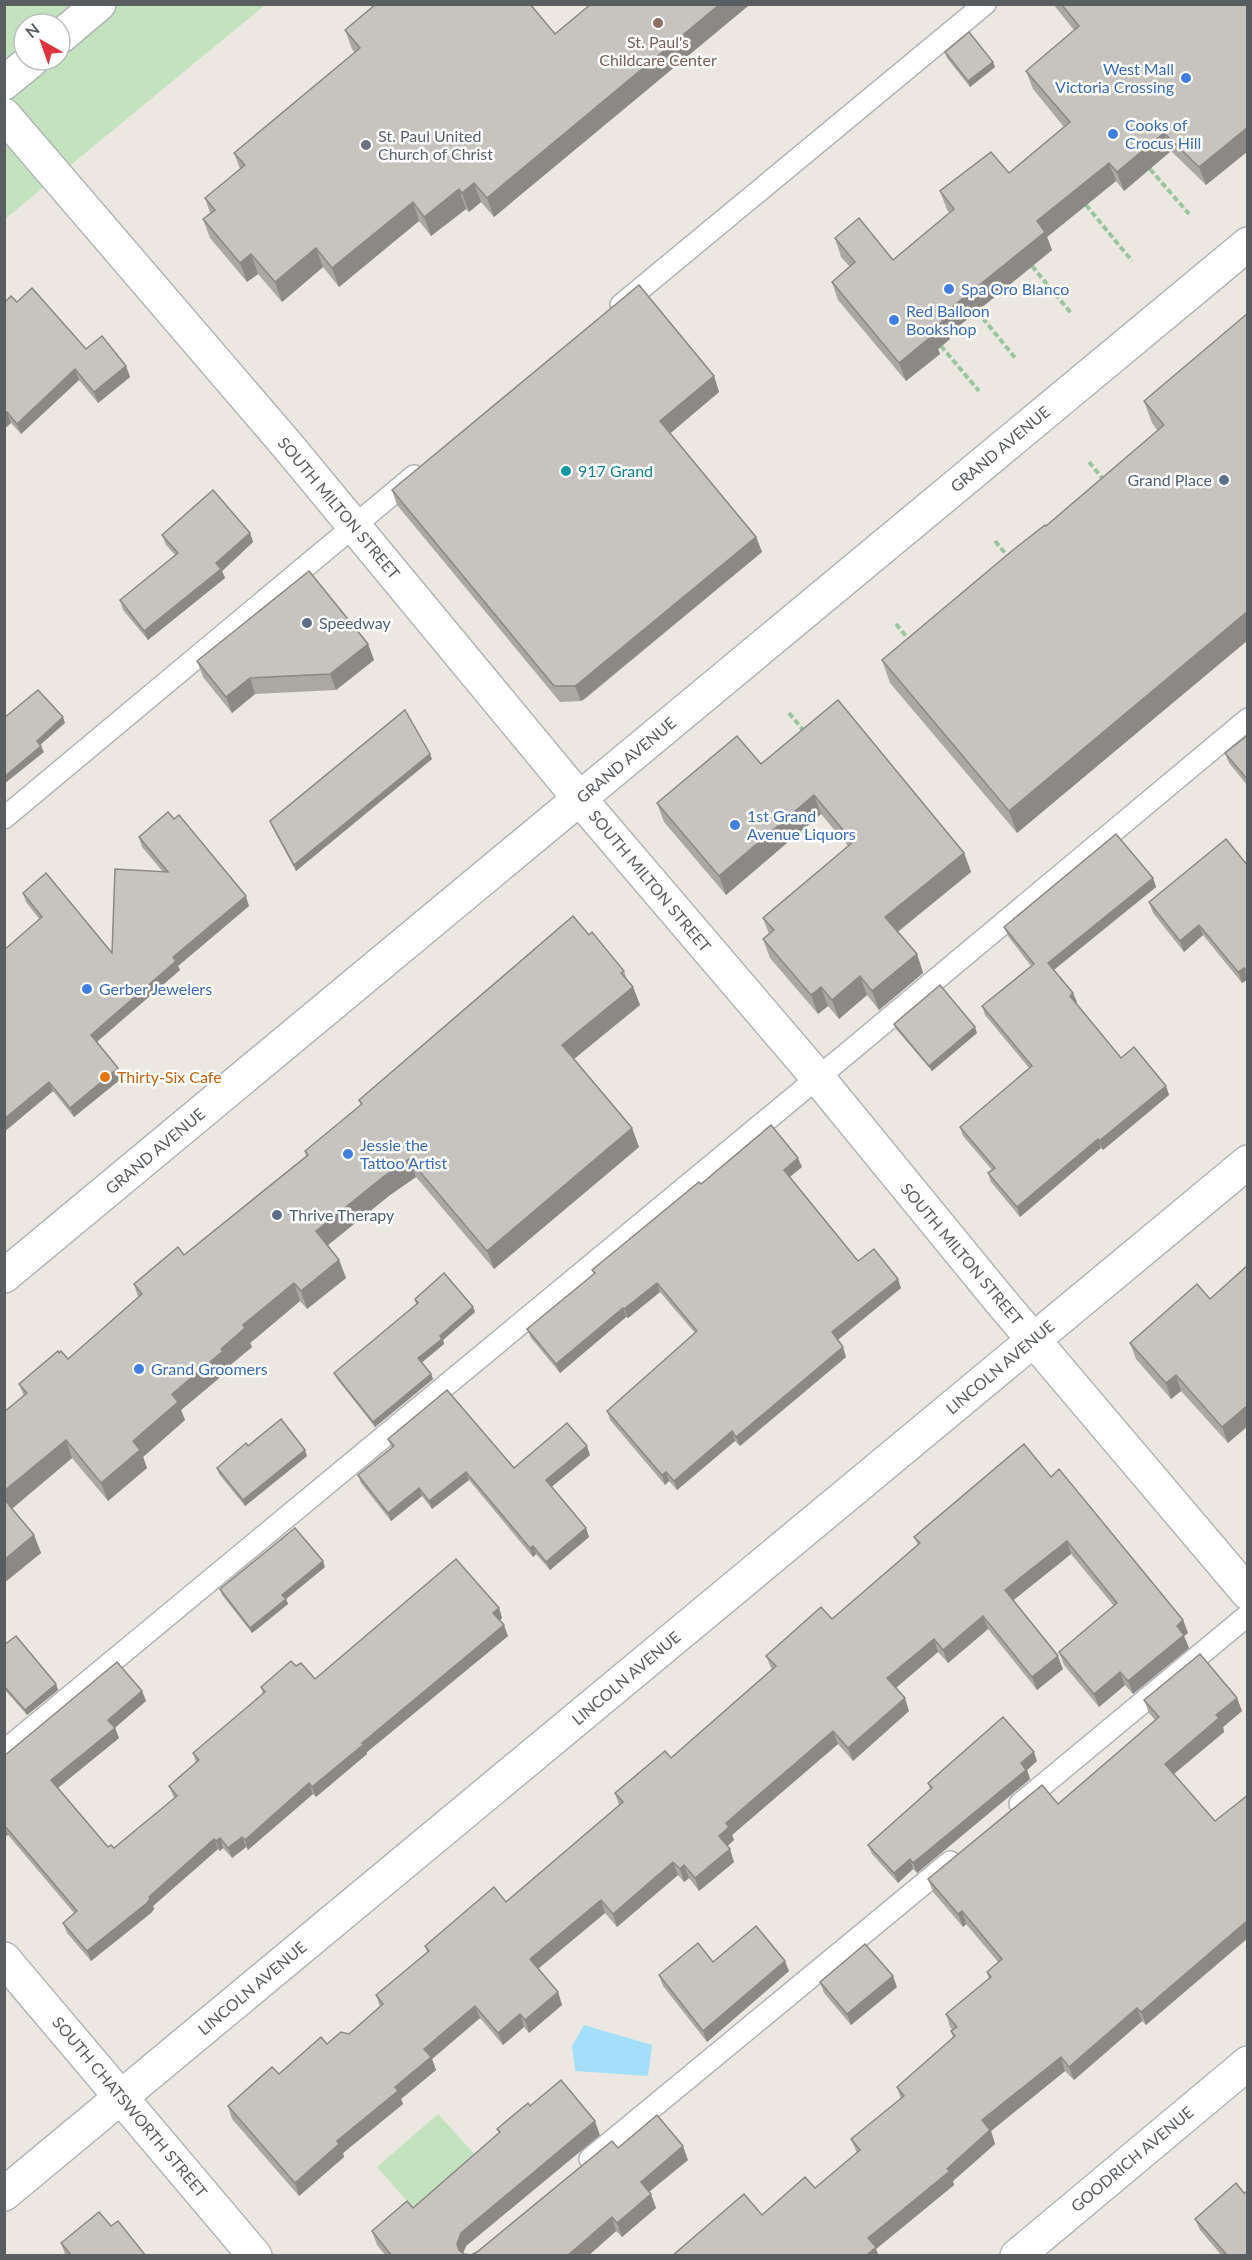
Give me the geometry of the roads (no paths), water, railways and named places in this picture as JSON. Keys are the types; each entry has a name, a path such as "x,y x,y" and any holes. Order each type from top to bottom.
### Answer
{"street":[{"path":"72,27 99,4"},
{"path":"4,83 17,72"},
{"name":"SOUTH MILTON STREET","path":"4,116 353,525 579,798 818,1078 1034,1340 1248,1593"},
{"name":"GRAND AVENUE","path":"4,1276 1248,244"},
{"name":"LINCOLN AVENUE","path":"4,2194 1248,1162"},
{"name":"SOUTH CHATSWORTH STREET","path":"4,1959 255,2256"},
{"name":"GOODRICH AVENUE","path":"1017,2256 1248,2063"}],"lane":[{"path":"609,315 985,4"},
{"path":"4,818 429,464"},
{"path":"4,1751 1248,719"},
{"path":"1009,1813 1248,1615"},
{"path":"575,2172 963,1851"}],"water":[{"path":"584,2025 652,2045 648,2076 575,2071 572,2046"}],"place":[{"name":"St. Paul's Childcare Center","path":"658,23"},
{"name":"West Mall Victoria Crossing","path":"1186,78"},
{"name":"Cooks of Crocus Hill","path":"1113,134"},
{"name":"St. Paul United Church of Christ","path":"366,145"},
{"name":"Spa Oro Blanco","path":"949,289"},
{"name":"Red Balloon Bookshop","path":"894,320"},
{"name":"917 Grand","path":"566,471"},
{"name":"Grand Place","path":"1224,480"},
{"name":"Speedway","path":"307,623"},
{"name":"1st Grand Avenue Liquors","path":"735,825"},
{"name":"Gerber Jewelers","path":"87,989"},
{"name":"Thirty-Six Cafe","path":"105,1077"},
{"name":"Jessie the Tattoo Artist","path":"348,1154"},
{"name":"Thrive Therapy","path":"277,1215"},
{"name":"Grand Groomers","path":"139,1369"}]}
